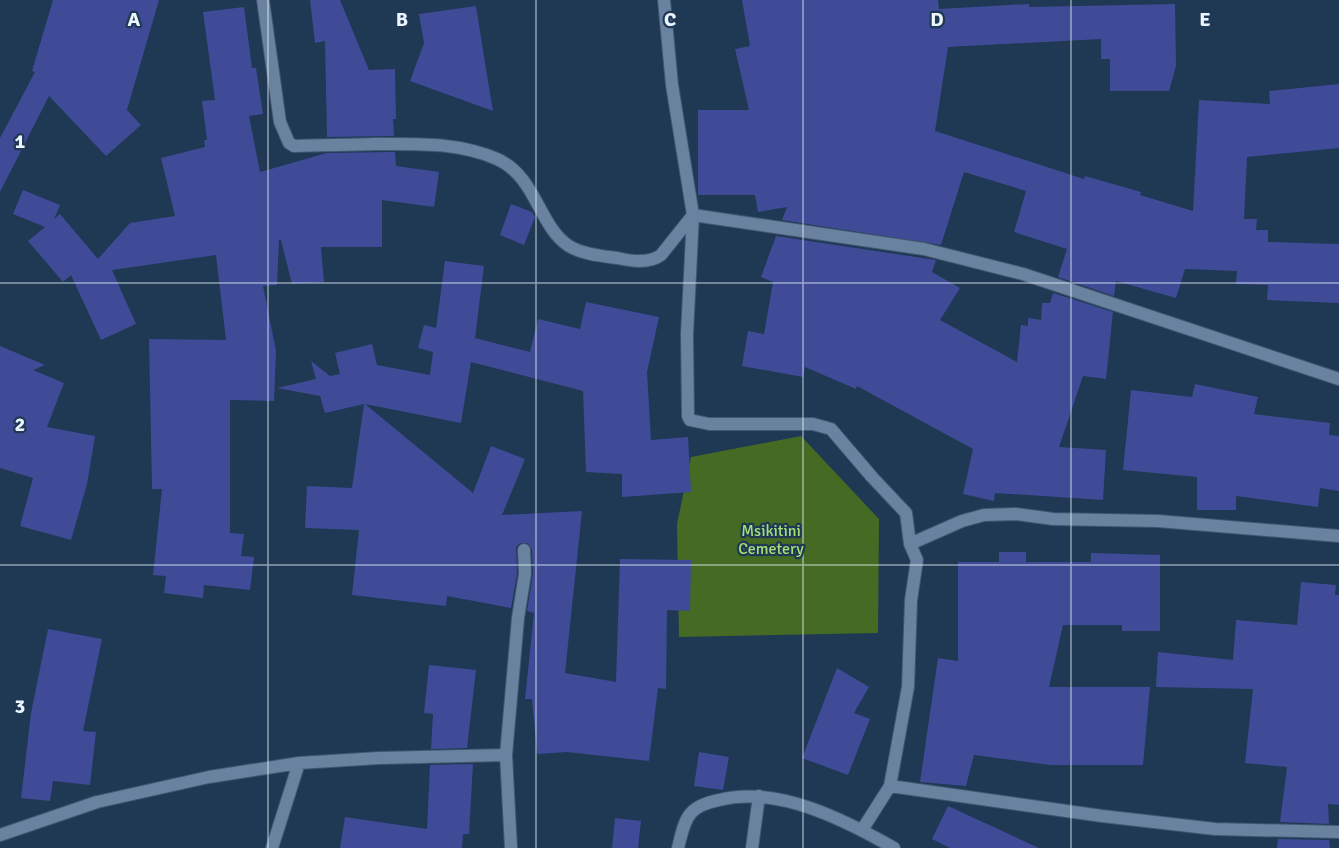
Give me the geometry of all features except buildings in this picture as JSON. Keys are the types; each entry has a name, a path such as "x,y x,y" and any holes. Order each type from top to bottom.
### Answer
{"street":[{"path":"263,0 280,122 286,138 292,145 423,143 472,150 499,160 514,170 527,184 557,235 569,246 591,254 626,260 654,260 661,255 693,215"},
{"path":"664,0 672,85 693,215 687,334 690,420 709,424 813,424 831,429 906,513 910,544 917,561 911,600 908,687 890,786 862,830"},
{"path":"693,215 935,252 1023,274 1339,379"},
{"path":"910,544 962,520 984,515 1016,514 1053,519 1158,521 1339,536"},
{"path":"512,848 506,755 518,618 525,574 524,550"},
{"path":"0,835 97,802 208,777 299,762 506,755"},
{"path":"272,848 299,762"},
{"path":"890,786 1102,816 1215,829 1339,832"},
{"path":"678,848 686,821 699,806 733,796 759,796 788,802 838,819 894,848"},
{"path":"752,848 759,796"}],"green space":[{"name":"Msikitini Cemetery","path":"801,436 879,519 878,633 679,637 677,524 691,457"}]}
